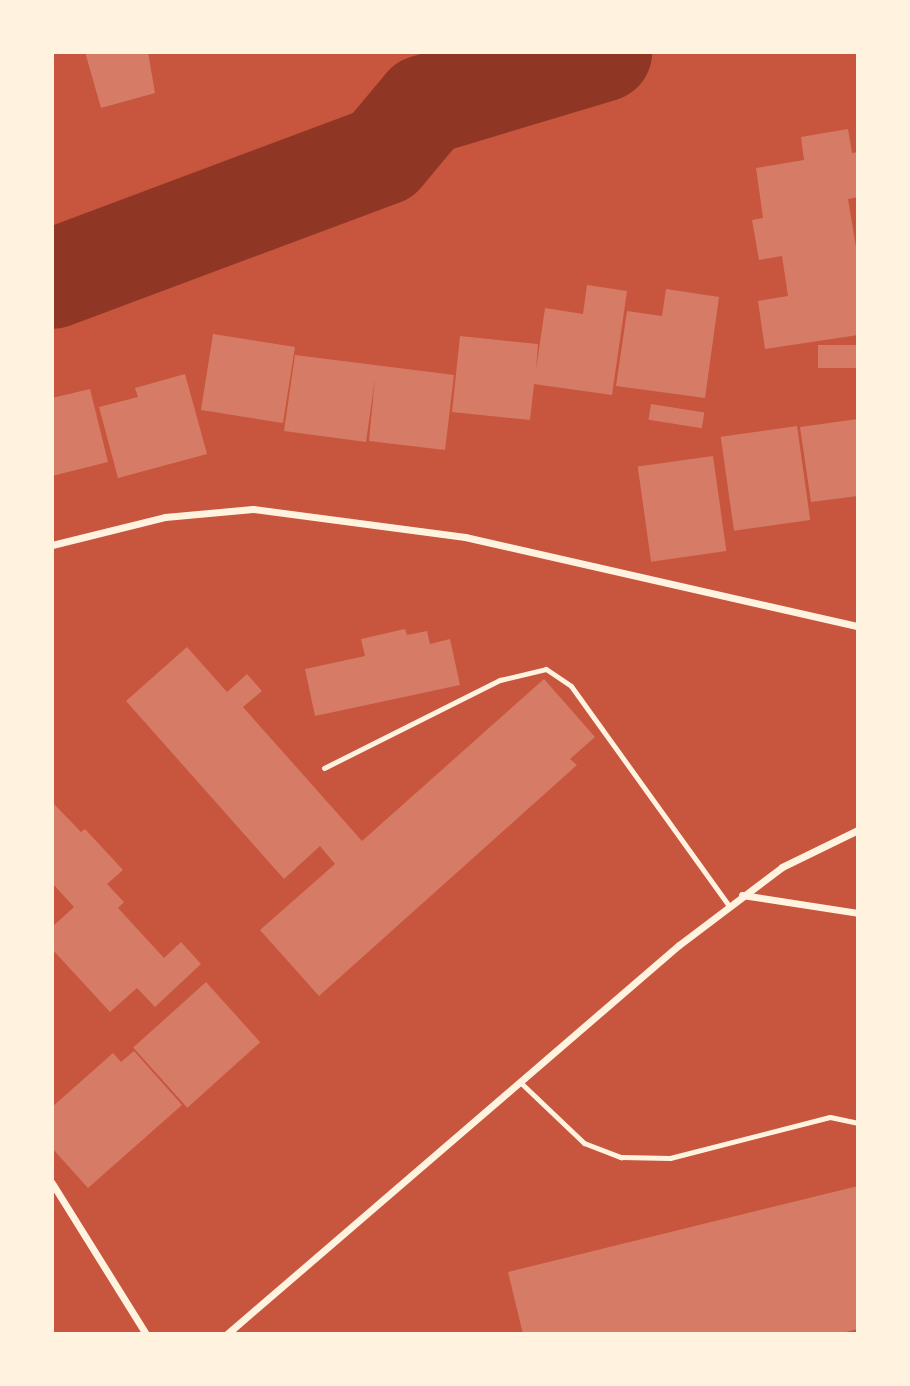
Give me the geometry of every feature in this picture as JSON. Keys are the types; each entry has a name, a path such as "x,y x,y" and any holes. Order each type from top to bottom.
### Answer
{"street":[{"path":"52,545 164,517 253,509 465,537 858,626"},
{"path":"227,1334 729,905 809,851 858,830"},
{"path":"742,895 858,913"},
{"path":"52,1183 146,1334"}],"lane":[{"path":"324,768 500,680 546,669 571,686 729,905"},
{"path":"521,1083 584,1143 621,1157 670,1158 830,1117 858,1123"}],"building":[{"path":"85,52 148,52 155,93 101,108"},
{"path":"848,129 852,153 858,152 858,197 848,199 858,259 858,335 765,349 758,301 788,296 782,256 759,260 752,220 763,218 756,168 804,160 801,137"},
{"path":"587,285 627,291 612,395 534,384 530,420 452,412 460,336 538,344 536,370 545,308 583,314"},
{"path":"666,289 719,297 705,398 616,386 627,311 662,316"},
{"path":"213,334 295,347 283,423 201,410"},
{"path":"818,345 858,345 858,368 818,368"},
{"path":"295,355 454,375 445,450 369,441 375,378 366,442 284,431"},
{"path":"185,374 207,454 118,478 99,407 138,397 135,388"},
{"path":"90,389 108,462 52,476 52,398"},
{"path":"651,404 704,412 702,428 648,420"},
{"path":"858,419 858,496 811,502 800,427"},
{"path":"797,426 810,520 734,531 721,437"},
{"path":"713,456 726,551 651,562 638,467"},
{"path":"405,629 407,635 427,631 430,644 450,639 460,685 315,716 305,669 365,656 361,639"},
{"path":"187,647 227,692 247,674 262,691 243,707 362,841 544,679 595,737 570,759 577,765 319,996 260,930 335,864 320,846 284,879 126,701"},
{"path":"52,802 81,832 85,829 123,870 107,884 124,902 118,908 164,958 181,942 201,964 155,1007 137,988 110,1012 52,949 52,927 74,907 52,883"},
{"path":"206,982 260,1042 187,1108 133,1048"},
{"path":"134,1051 182,1105 88,1188 52,1148 52,1107 113,1053 121,1062"},
{"path":"858,1186 858,1329 838,1334 523,1334 508,1272"}],"waterway":[{"path":"52,279 383,155 425,105 602,52"}]}
